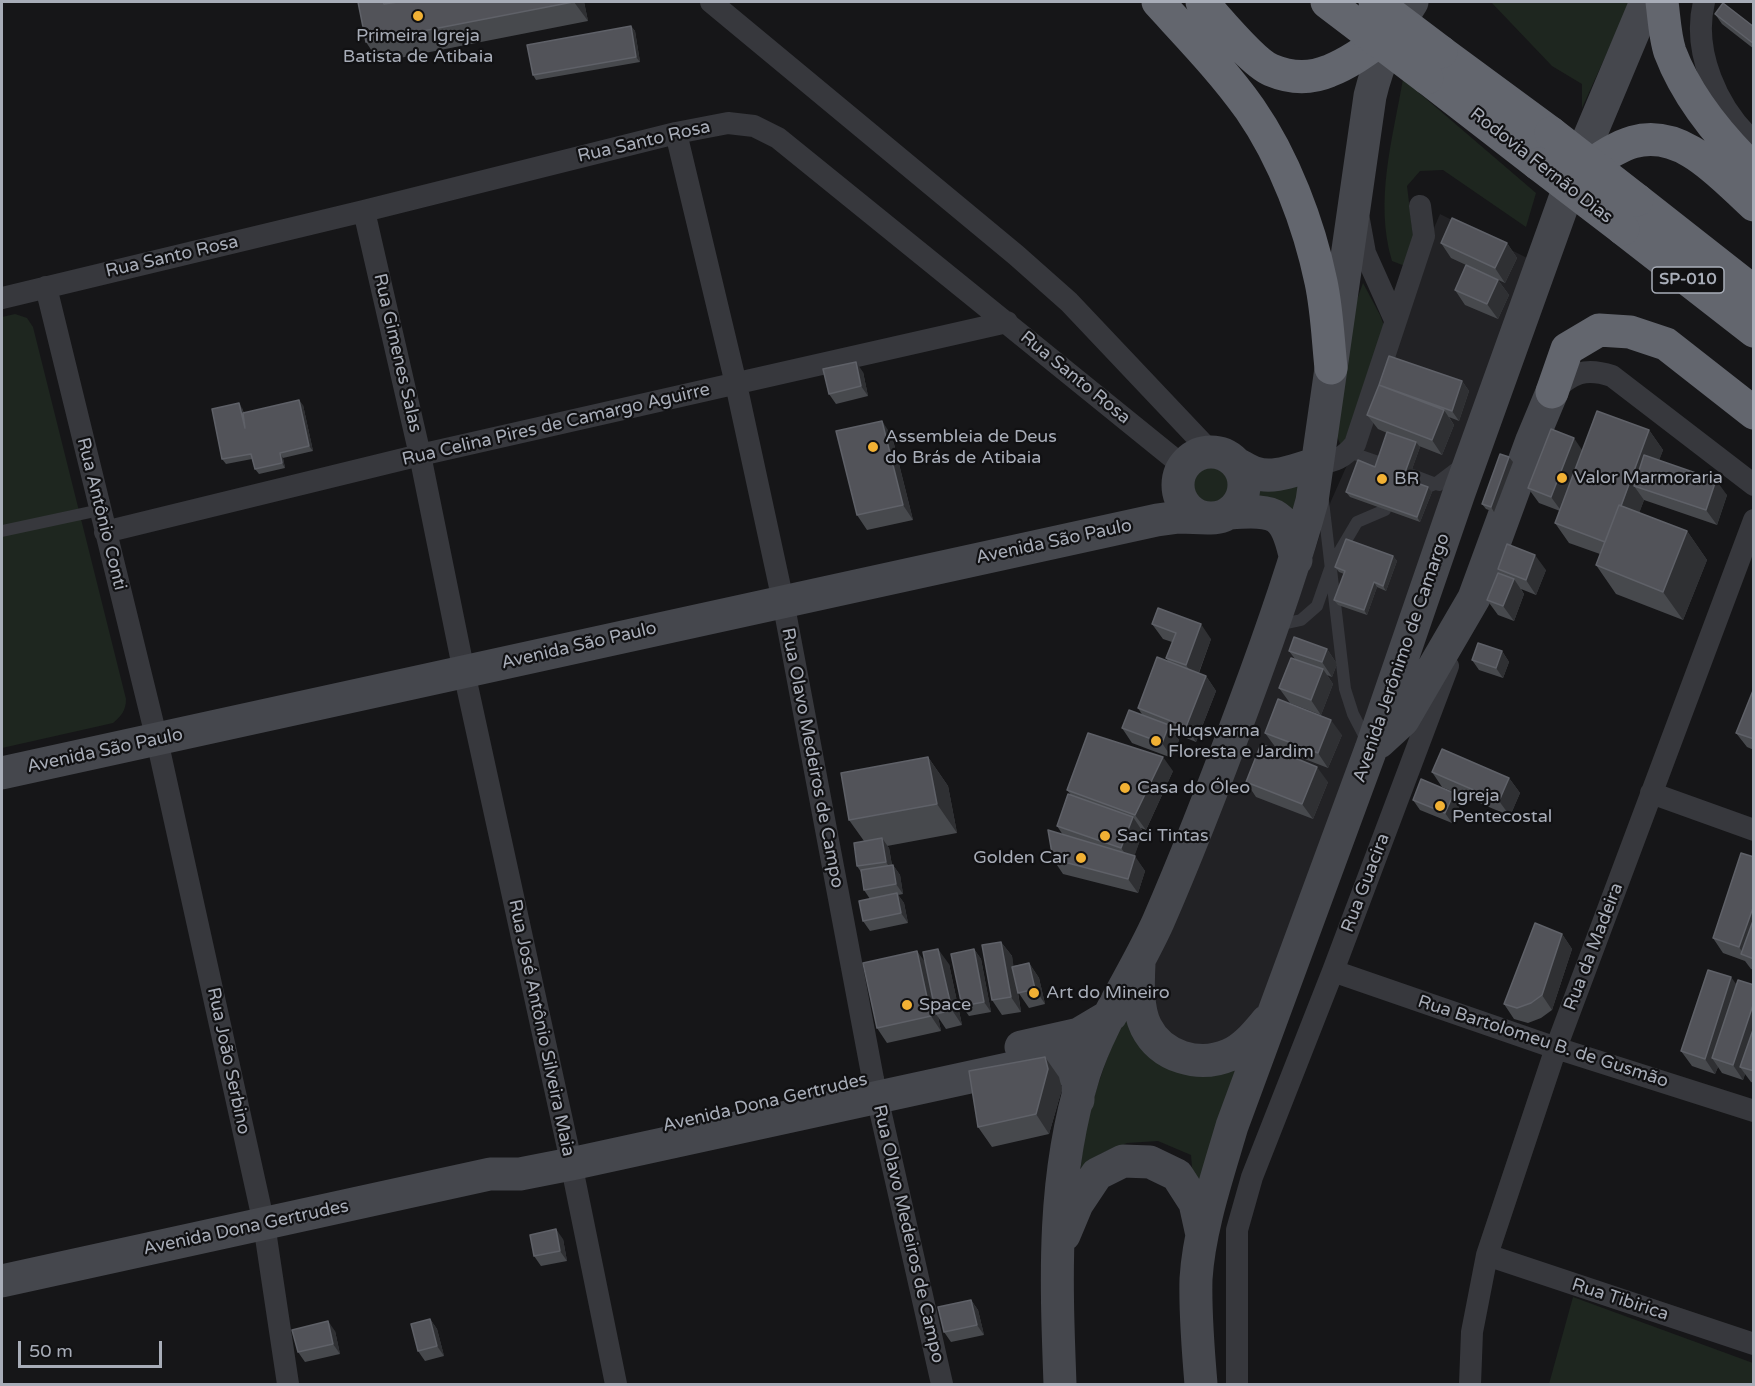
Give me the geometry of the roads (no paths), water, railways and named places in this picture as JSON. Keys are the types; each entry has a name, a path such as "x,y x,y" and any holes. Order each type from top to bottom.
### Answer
{"highway":[{"path":"1158,2 1214,63 1250,110 1280,160 1304,224 1321,282 1331,368"},
{"path":"1202,2 1247,50 1269,69 1302,78 1328,72 1349,61 1392,32"},
{"name":"Rodovia Fernão Dias","path":"1327,2 1551,133 1754,292"},
{"name":"Rodovia Fernão Dias","path":"1375,2 1434,65 1538,164 1754,332"},
{"path":"1662,2 1670,50 1683,79 1706,116 1754,170"},
{"path":"1573,176 1633,142 1660,140 1687,149 1711,166 1754,205"},
{"path":"1552,392 1567,349 1599,330 1630,332 1666,344 1754,413"}],"main road":[{"path":"1060,1384 1056,1254 1060,1194 1064,1162 1084,1074 1096,1043 1139,961 1198,826 1274,626 1296,560 1312,501 1370,96 1378,65 1392,32 1412,2"},
{"name":"Avenida Jerônimo de Camargo","path":"1201,1384 1196,1325 1196,1277 1216,1180 1232,1126 1371,749 1447,488 1473,455 1573,176 1646,2"},
{"name":"Rua Guacira","path":"1474,598 1552,392"},
{"path":"1202,467 1277,475 1299,467 1317,464"},
{"path":"1202,467 1245,483 1244,494 1238,504 1219,515 1197,515 1187,508 1181,499 1202,467"},
{"name":"Avenida São Paulo","path":"1157,520 1202,467"},
{"name":"Avenida São Paulo","path":"2,773 1157,520 1266,512 1282,520 1291,534 1296,560"},
{"path":"1371,749 1403,720 1474,598"},
{"path":"1139,961 1138,993 1146,1027 1161,1045 1178,1058 1205,1061 1230,1055 1251,1040 1272,1014"},
{"name":"Avenida Dona Gertrudes","path":"2,1281 490,1174 520,1174 569,1156 1044,1052 1111,1015"},
{"path":"1044,1052 1057,1060 1067,1062 1078,1081 1078,1100"},
{"path":"1056,1254 1077,1203 1098,1174 1123,1161 1150,1162 1177,1175 1196,1203 1203,1236"},
{"name":"Avenida Jerônimo de Camargo","path":"1196,1325 1215,1384"}],"street":[{"path":"711,2 1016,255 1069,302 1202,467"},
{"path":"1704,2 1702,44 1714,87 1739,129 1754,142"},
{"name":"Rua Santo Rosa","path":"2,298 676,133 728,123 754,126 777,138 1007,322 1202,467"},
{"name":"Rua Olavo Medeiros de Campo","path":"676,133 736,384 783,601 875,1088 942,1384"},
{"path":"1355,204 1365,253 1395,320"},
{"path":"1317,464 1335,462 1349,452 1355,444 1424,236 1420,206"},
{"name":"Rua Gimenes Salas","path":"363,211 420,455 464,672"},
{"name":"Rua Antônio Conti","path":"46,287 157,740"},
{"name":"Rua Celina Pires de Camargo Aguirre","path":"105,532 420,455 1007,322"},
{"path":"1552,392 1566,379 1579,373 1596,371 1612,376 1754,485"},
{"name":"Rua da Madeira","path":"1470,1384 1472,1332 1487,1256 1556,1048 1754,520"},
{"name":"Rua Guacira","path":"1236,1384 1237,1230 1253,1172 1333,971 1474,598"},
{"name":"Rua José Antônio Silveira Maia","path":"464,672 616,1384"},
{"name":"Rua João Serbino","path":"157,740 264,1224 288,1384"},
{"path":"1651,794 1754,830"},
{"name":"Rua Bartolomeu B. de Gusmão","path":"1333,971 1556,1048 1754,1112"},
{"name":"Rua Tibirica","path":"1487,1256 1754,1344"}],"lane":[{"path":"1349,452 1381,463"},
{"path":"1317,464 1345,688 1353,714 1371,749"},
{"path":"1410,474 1447,488"},
{"path":"1423,489 1447,488"},
{"path":"2,531 100,510"},
{"path":"1274,626 1301,620 1317,606 1331,566 1358,522 1384,510"}],"place":[{"name":"Primeira Igreja Batista de Atibaia","path":"418,16"},
{"name":"Assembleia de Deus do Brás de Atibaia","path":"873,447"},
{"name":"Valor Marmoraria","path":"1562,478"},
{"name":"BR","path":"1382,479"},
{"name":"Huqsvarna Floresta e Jardim","path":"1156,741"},
{"name":"Casa do Óleo","path":"1125,788"},
{"name":"Igreja Pentecostal","path":"1440,806"},
{"name":"Saci Tintas","path":"1105,836"},
{"name":"Golden Car","path":"1081,858"},
{"name":"Art do Mineiro","path":"1034,993"},
{"name":"Space","path":"907,1005"}]}
